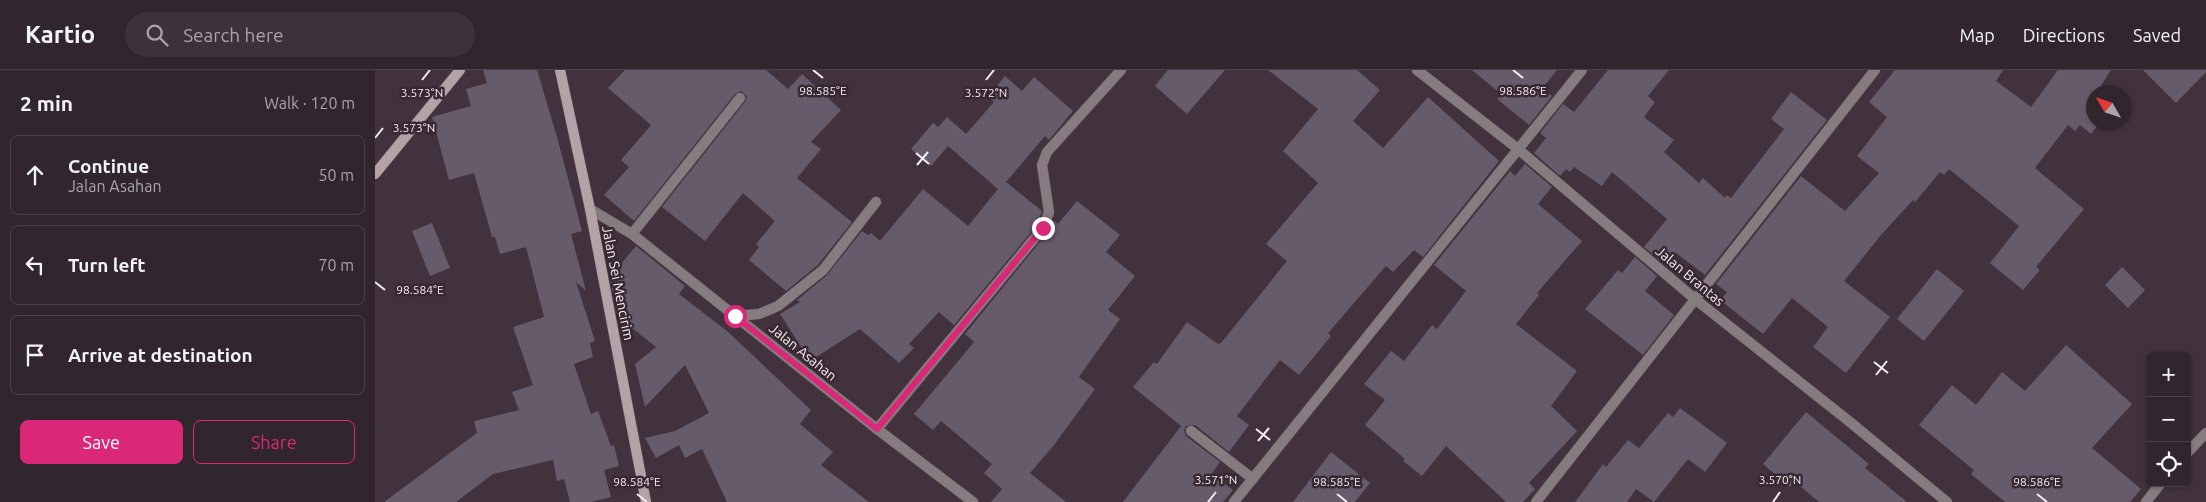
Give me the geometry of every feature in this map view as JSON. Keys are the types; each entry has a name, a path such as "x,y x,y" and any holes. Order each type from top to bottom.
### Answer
{"street":[{"path":"375,174 460,70"},
{"name":"Jalan Sei Mencirim","path":"560,70 646,502"},
{"path":"877,429 1043,228 1049,212 1042,165 1047,152 1121,70"},
{"name":"Jalan Brantas","path":"1417,70 1518,149 1695,300 1850,422 1947,502"},
{"path":"1235,502 1582,70"},
{"path":"1536,502 1875,70"},
{"path":"632,234 740,98"},
{"path":"735,316 759,314 778,306 823,270 876,202"},
{"name":"Jalan Asahan","path":"589,209 632,234 877,429 973,502"},
{"path":"1191,431 1253,478"},
{"path":"2191,449 2206,433"},
{"path":"2146,502 2158,487"}],"building":[{"path":"483,70 537,70 582,231 571,234 586,291 576,282 595,341 590,343 593,357 574,364 591,414 598,411 611,446 614,445 619,466 604,470 611,497 591,502 570,502 564,479 557,481 553,460 493,474 456,502 384,502 477,433 474,421 519,410 512,392 533,385 513,327 544,317 526,247 500,254 495,237 492,237 474,173 449,180 432,117 471,106 466,89 487,83"},
{"path":"625,70 766,70 788,89 802,74 841,110 811,142 821,149 797,178 852,222 818,265 786,291 749,260 759,247 756,244 775,221 743,193 705,241 662,207 745,102 747,96 741,91 735,94 634,221 604,195 629,167 621,160 651,125 608,88"},
{"path":"1168,70 1225,70 1187,114 1155,86"},
{"path":"1268,70 1357,70 1380,90 1353,121 1383,148 1428,97 1499,161 1423,257 1414,250 1393,272 1386,266 1328,333 1331,336 1299,375 1280,360 1237,416 1249,425 1229,452 1195,425 1186,426 1184,431 1186,436 1220,462 1212,473 1233,490 1223,502 1123,502 1181,426 1133,387 1154,362 1157,364 1187,322 1218,344 1221,343 1287,261 1266,244 1318,183 1283,151 1318,109"},
{"path":"1472,70 1557,70 1542,89 1552,96 1529,125 1497,99 1501,94"},
{"path":"1608,70 1669,70 1648,96 1655,102 1644,117 1674,140 1664,152 1699,183 1703,178 1725,198 1727,195 1731,198 1784,129 1771,119 1791,92 1827,120 1705,275 1676,253 1666,265 1644,247 1667,219 1612,172 1602,186 1574,167 1570,172 1566,169 1560,176 1534,153 1546,138 1540,133 1563,104 1574,112"},
{"path":"1895,70 2003,70 1996,81 2031,107 2058,70 2111,70 2101,85 2086,85 2086,130 2080,125 2075,131 2068,125 2035,168 2084,209 2036,267 2040,270 2023,290 1990,263 2019,226 1949,169 1944,175 1940,172 1915,202 1913,200 1881,235 1844,281 1890,317 1846,373 1813,347 1828,327 1792,298 1763,334 1720,300 1727,292 1716,284 1801,176 1845,211 1879,173 1857,156 1887,117 1869,102"},
{"path":"2143,70 2206,70 2206,72 2176,103"},
{"path":"1005,76 1022,91 1034,77 1073,111 1049,140 1045,136 1006,182 1042,211 1037,225 954,325 939,312 909,344 914,348 899,363 860,329 810,361 780,314 800,302 797,300 827,275 862,231 868,235 871,233 880,241 923,189 968,226 998,189 948,146 931,166 911,149 933,123 938,127 947,117 966,134 994,102 988,97"},
{"path":"2086,130 2094,130 2091,134"},
{"path":"1525,164 1552,187 1538,204 1582,241 1537,293 1539,295 1516,324 1577,371 1551,406 1577,431 1529,483 1535,489 1523,502 1506,502 1446,446 1422,476 1403,461 1405,459 1365,425 1385,400 1364,384 1391,351 1404,361 1432,325 1437,329 1466,291 1434,265 1510,171 1515,176"},
{"path":"1077,201 1120,235 1106,252 1135,276 1108,310 1120,319 1079,377 1095,389 1054,445 1030,473 1066,502 991,502 1002,489 984,473 992,464 941,421 933,430 914,414 974,342 965,334 1048,232 1053,220 1058,224"},
{"path":"432,223 450,268 430,276 412,231"},
{"path":"636,246 685,286 679,294 727,331 811,410 800,424 833,452 821,465 869,502 727,502 702,449 685,458 679,445 656,458 645,438 675,431 709,413 685,365 645,407 635,364 656,347 617,316 610,277"},
{"path":"1635,257 1657,276 1645,291 1674,315 1643,355 1585,309 1618,270 1622,273"},
{"path":"2122,267 2145,290 2128,308 2105,285"},
{"path":"1937,269 1964,291 1924,341 1897,319"},
{"path":"2066,345 2132,404 2092,448 2141,489 2130,502 2005,502 1971,474 1974,470 1919,425 1952,385 1976,405 2002,372 2025,391"},
{"path":"1680,408 1727,443 1705,472 1688,459 1654,502 1636,489 1627,502 1575,502 1603,464 1606,467 1628,440 1639,448 1668,413 1673,417"},
{"path":"1806,412 1869,464 1865,468 1907,502 1819,502 1794,481 1790,487 1763,464"},
{"path":"1331,452 1370,483 1355,502 1293,502"}],"route":[{"path":"735,316 877,429 1043,228"}]}
